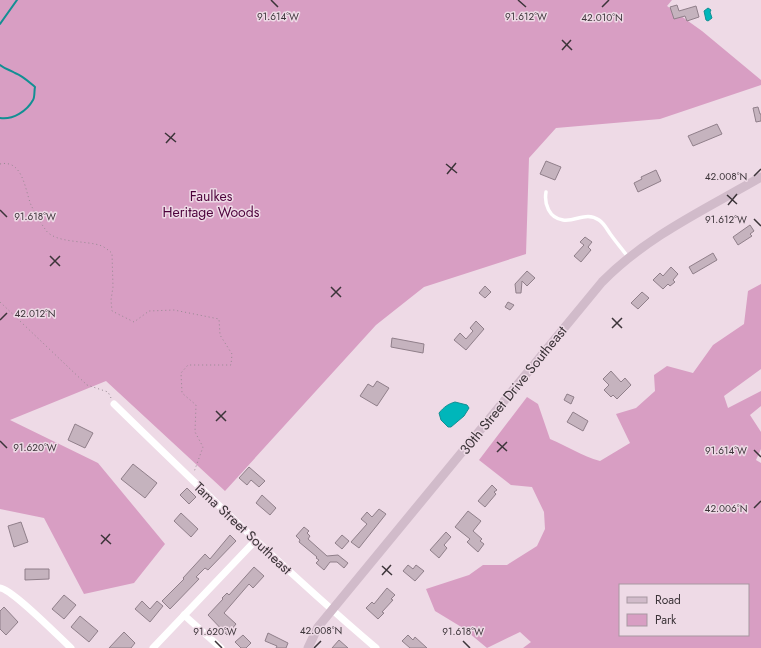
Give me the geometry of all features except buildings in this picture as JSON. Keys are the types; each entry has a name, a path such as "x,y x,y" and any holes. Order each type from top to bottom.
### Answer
{"main road":[{"name":"30th Street Drive Southeast","path":"308,648 318,628 589,297 617,267 652,240 761,177"}],"street":[{"name":"Tama Street Southeast","path":"114,404 255,541 332,611 376,648"},
{"path":"153,648 255,541"},
{"path":"0,588 3,588 14,596 71,648"},
{"path":"184,615 221,648"}],"lane":[{"path":"546,192 544,199 550,213 563,220 588,216 599,220 628,257"}],"path":[{"path":"0,164 6,163 16,167 23,178 31,205 46,231 59,238 102,246 112,253 112,311 134,322 149,310 174,310 219,319 220,335 232,354 231,365 188,365 180,373 182,393 196,405 195,432 203,447 192,480"},
{"path":"0,302 87,385 108,392 114,404"}],"green space":[{"name":"Faulkes Heritage Woods","path":"0,0 672,0 667,6 702,31 761,80 761,85 660,119 556,128 529,158 526,254 424,287 376,325 225,491 106,381 10,420 98,463 165,544 134,583 84,594 44,518 0,509"},
{"path":"761,284 761,369 724,396 728,408 761,391 761,406 750,415 761,432 761,449 756,460 761,463 761,648 523,648 531,642 520,632 487,648 463,628 435,611 426,589 469,575 483,565 507,565 537,546 545,529 544,512 532,487 511,485 479,460 527,397 538,404 550,439 600,461 630,443 616,414 636,408 655,391 654,375 667,366 693,373 713,345 744,324 748,291"}],"water":[{"path":"708,8 711,10 710,12 712,18 708,21 706,20 704,11"},
{"path":"455,402 467,405 469,408 464,416 451,427 448,427 441,420 439,413 446,406"}],"waterway":[{"path":"0,24 17,0"},
{"path":"0,65 26,79 35,87 34,99 27,108 10,118 0,118"}]}
